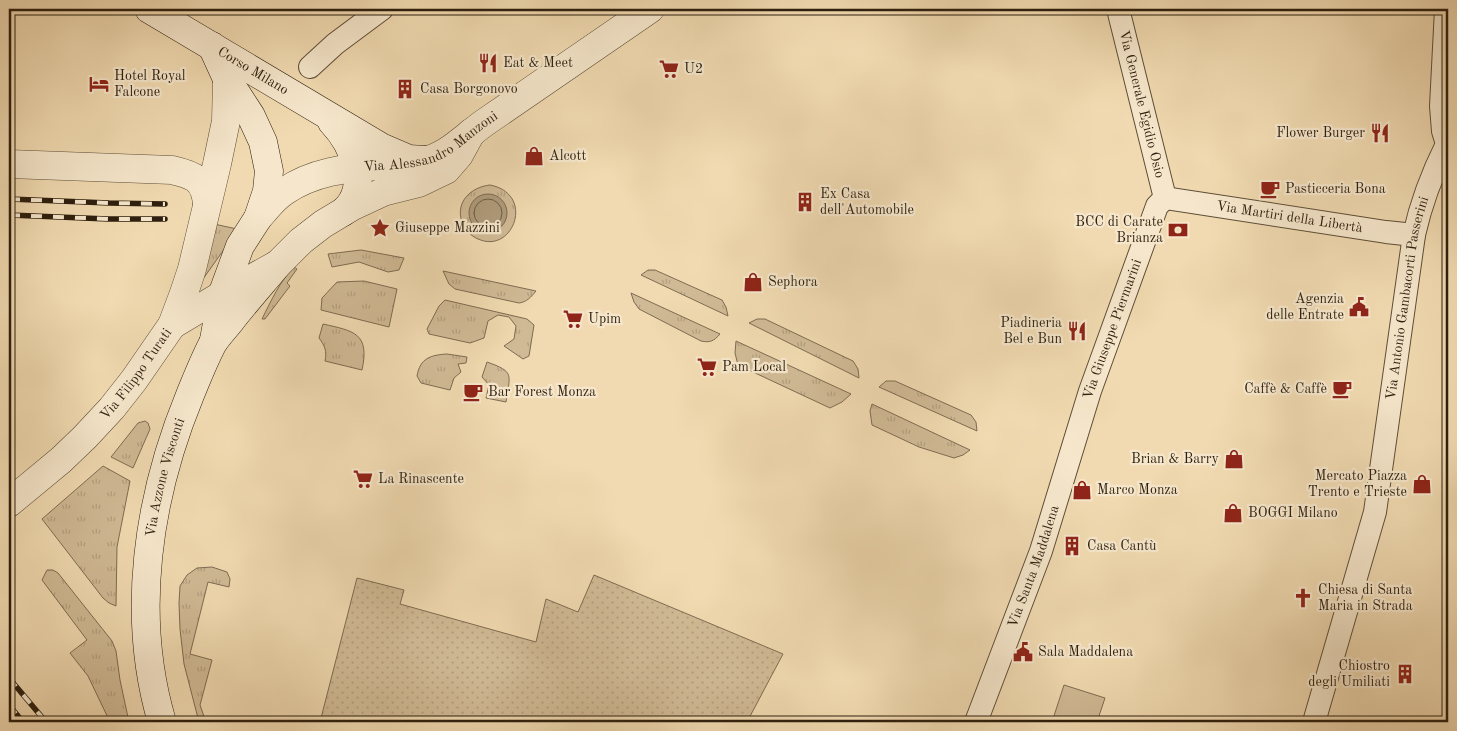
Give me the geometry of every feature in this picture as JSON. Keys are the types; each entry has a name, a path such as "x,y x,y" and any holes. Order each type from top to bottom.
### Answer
{"street":[{"name":"Corso Milano","path":"149,9 294,96"},
{"path":"310,68 335,44 382,9"},
{"name":"Via Alessandro Manzoni","path":"258,218 284,192 299,183 331,171 405,164 432,159 444,153 650,9"},
{"name":"Via Generale Egidio Osio","path":"1118,9 1165,198"},
{"name":"Via Antonio Gambacorti Passerini","path":"1314,722 1376,512 1414,235 1418,215 1432,175 1447,145 1443,131 1441,106 1446,9"},
{"name":"Corso Milano","path":"212,46 227,79 251,116 263,142 268,171 267,190 258,218"},
{"path":"172,325 189,277 218,164 226,121 227,79"},
{"path":"294,96 326,117 340,131 354,156 357,182 355,196 351,204 343,212"},
{"path":"294,96 381,148 409,159 425,160"},
{"path":"278,264 301,241 343,212 373,196 420,183 446,170 459,155 471,133"},
{"path":"9,164 172,170 192,176 200,183 205,192 207,204"},
{"name":"Via Martiri della Libertà","path":"1165,198 1414,235"},
{"name":"Via Giuseppe Piermarini","path":"1068,464 1090,392 1157,206 1165,198"},
{"path":"172,325 240,246 258,218"},
{"path":"214,341 222,294 240,246"},
{"name":"Via Filippo Turati","path":"14,500 61,460 112,408 172,325 222,294 278,264"},
{"name":"Via Azzone Visconti","path":"162,722 151,672 146,635 146,586 157,496 176,429 214,341 278,264"},
{"name":"Via Santa Maddalena","path":"976,722 1041,551 1068,464"}],"green space":[{"path":"490,185 504,191 512,199 516,210 514,221 509,231 501,239 490,242 478,239 471,234 463,225 460,215 466,197 483,186","holes":["505,205 504,223 494,231 489,232"]},
{"path":"214,224 237,229 203,279"},
{"path":"361,250 404,258 399,270 388,272 359,262 332,267 328,254"},
{"path":"294,267 297,269 287,283 290,286 265,319 262,319 280,285"},
{"path":"648,270 655,270 722,300 728,316 641,275"},
{"path":"443,271 536,291 527,300 519,303 455,289 449,284"},
{"path":"364,281 397,289 389,327 321,310 322,298 337,282"},
{"path":"631,293 720,334 712,341 701,341 639,309"},
{"path":"445,300 527,319 534,325 529,356 523,359 504,346 514,339 516,326 509,317 498,315 488,321 484,338 470,343 429,334 427,329 439,306"},
{"path":"757,319 765,319 853,361 858,369 859,378 749,323"},
{"path":"323,324 343,329 357,336 364,348 362,370 325,361 325,349 319,338"},
{"path":"736,341 851,394 842,402 830,408 738,365 735,353"},
{"path":"447,354 467,357 466,363 458,364 461,372 454,378 450,390 421,383 417,376 418,370 424,361 436,355"},
{"path":"487,362 502,369 508,375 509,385 506,402 486,398 489,385 482,377"},
{"path":"886,381 895,381 971,415 976,422 977,431 879,387"},
{"path":"872,404 970,450 954,458 919,447 872,425 870,411"},
{"path":"145,421 150,429 133,468 111,457 138,423"},
{"path":"103,466 130,481 117,547 116,606 103,598 42,519"},
{"path":"212,567 227,572 230,579 229,587 208,582 190,654 212,660 200,705 206,722 199,722 184,664 180,629 180,586 187,575 197,568"},
{"path":"47,570 53,570 58,573 112,641 116,651 129,722 110,722 88,676 70,653 87,640 42,580"},
{"path":"594,575 783,654 747,722 320,722 357,578 404,590 400,604 536,642 546,599 578,612"},
{"path":"1064,685 1105,698 1097,722 1052,722"}],"water":[{"path":"488,194 501,200 507,213 501,226 488,232 475,226 469,213 475,200"}],"railway":[{"path":"9,199 165,204"},
{"path":"9,215 165,219"},
{"path":"9,678 46,722"},
{"path":"9,705 23,722"}],"place":[{"name":"Eat & Meet","path":"488,63"},
{"name":"U2","path":"669,69"},
{"name":"Hotel Royal Falcone","path":"99,84"},
{"name":"Casa Borgonovo","path":"405,89"},
{"name":"Flower Burger","path":"1380,133"},
{"name":"Alcott","path":"534,156"},
{"name":"Pasticceria Bona","path":"1270,189"},
{"name":"Ex Casa dell'Automobile","path":"805,202"},
{"name":"Giuseppe Mazzini","path":"380,228"},
{"name":"BCC di Carate Brianza","path":"1178,230"},
{"name":"Sephora","path":"753,282"},
{"name":"Agenzia delle Entrate","path":"1359,307"},
{"name":"Upim","path":"573,319"},
{"name":"Piadineria Bel e Bun","path":"1077,331"},
{"name":"Pam Local","path":"707,367"},
{"name":"Caffè & Caffè","path":"1342,389"},
{"name":"Bar Forest Monza","path":"473,392"},
{"name":"Brian & Barry","path":"1234,459"},
{"name":"La Rinascente","path":"363,479"},
{"name":"Mercato Piazza Trento e Trieste","path":"1422,484"},
{"name":"Marco Monza","path":"1082,490"},
{"name":"BOGGI Milano","path":"1233,513"},
{"name":"Casa Cantù","path":"1072,546"},
{"name":"Chiesa di Santa Maria in Strada","path":"1303,598"},
{"name":"Sala Maddalena","path":"1023,652"},
{"name":"Chiostro degli Umiliati","path":"1405,674"}]}
